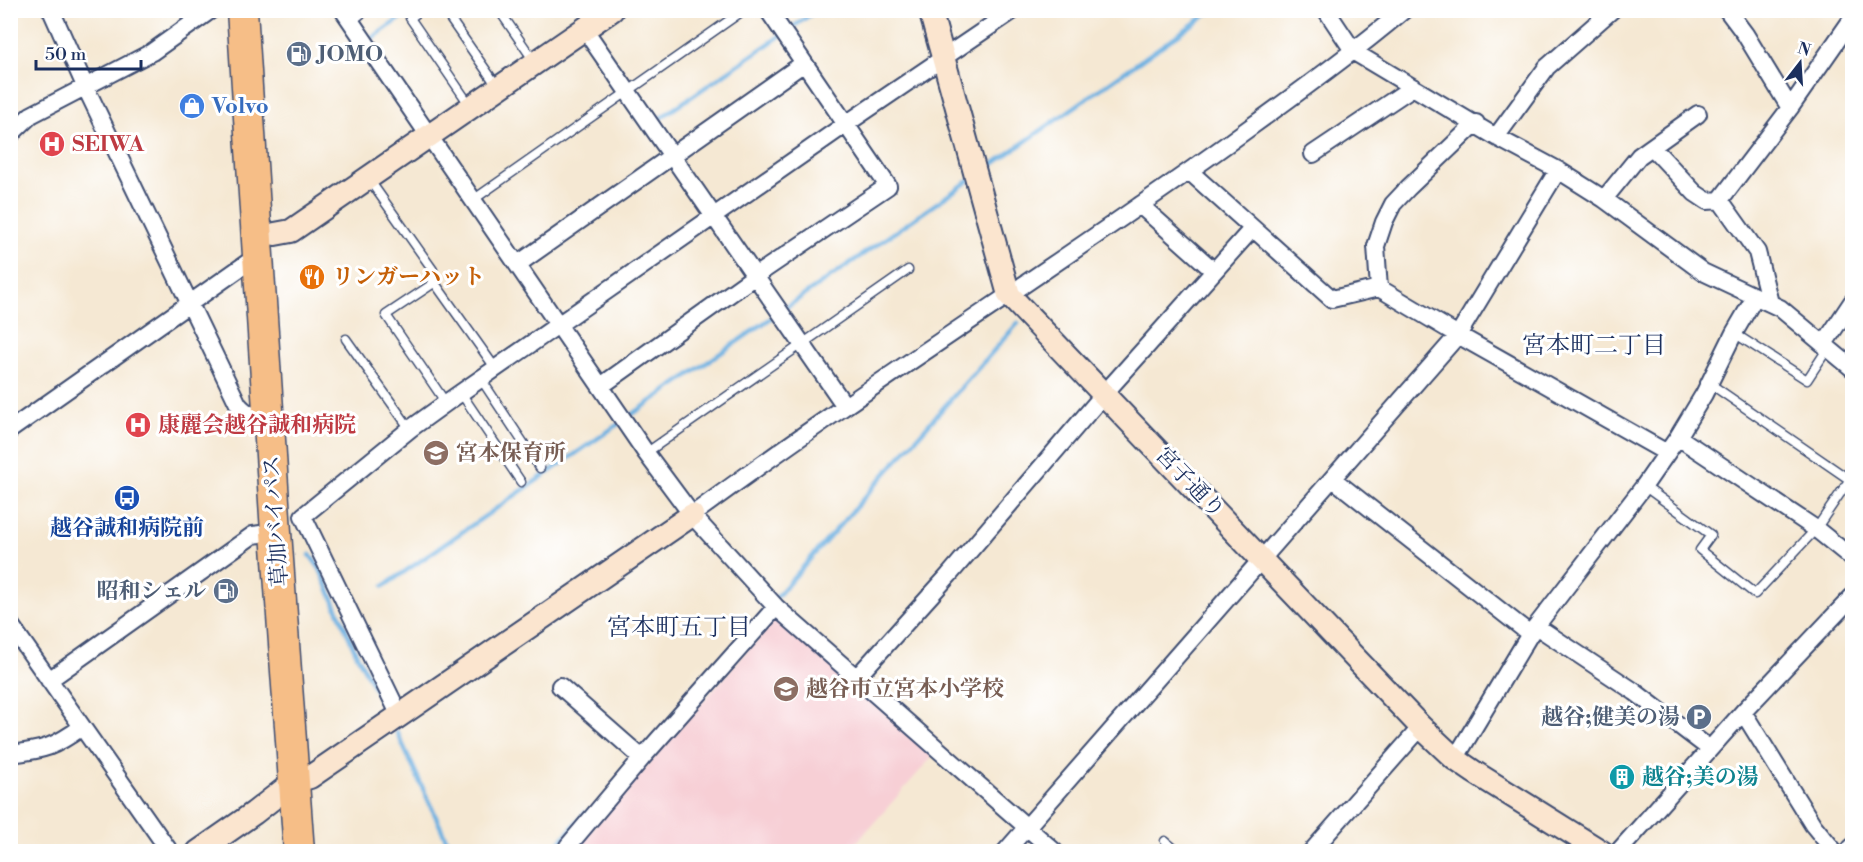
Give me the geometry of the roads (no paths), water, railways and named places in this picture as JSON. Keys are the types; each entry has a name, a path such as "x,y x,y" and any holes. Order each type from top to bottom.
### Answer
{"highway":[{"name":"草加バイパス","path":"242,10 266,245 278,309 286,376 302,779 299,852"},
{"name":"草加バイパス","path":"261,10 269,417 291,522"},
{"name":"草加バイパス","path":"302,779 315,852"}],"street":[{"path":"51,10 85,86 238,404 245,413 255,417 269,417"},
{"path":"10,135 31,116 152,52 211,10"},
{"path":"10,430 190,303 266,245 291,231 612,10"},
{"path":"601,386 755,276 888,186 768,10"},
{"name":"宮子通り","path":"930,10 1009,295 1421,727 1455,759 1602,852"},
{"path":"49,680 253,535 291,522 446,403 846,124 1014,10"},
{"path":"1326,10 1354,52 1496,137 1558,170 1604,199 1703,272 1780,308 1852,368"},
{"path":"198,852 692,515 845,406 1189,171 1354,52 1404,10"},
{"path":"1496,137 1547,67 1612,10"},
{"path":"1726,10 1745,34 1790,108"},
{"path":"347,16 646,453 692,515 776,607 1055,852"},
{"path":"1720,201 1790,108 1852,19"},
{"path":"585,30 845,406"},
{"path":"518,264 804,63"},
{"path":"1313,154 1413,87"},
{"path":"1604,199 1639,156 1698,114"},
{"path":"1379,288 1376,246 1393,204 1476,123"},
{"path":"1652,147 1695,193 1707,201 1720,201"},
{"path":"1005,852 1458,335 1558,170"},
{"path":"1189,171 1332,299 1379,288 1667,453"},
{"path":"1455,759 1533,630 1667,453 1709,383 1734,333 1762,300 1757,252 1720,201"},
{"path":"1140,205 1214,271"},
{"path":"856,677 949,575 1104,394 1252,229"},
{"path":"1826,346 1852,302"},
{"path":"1678,437 1816,529 1852,558"},
{"path":"1333,479 1533,630 1635,692 1710,749"},
{"path":"291,522 399,714"},
{"path":"1618,852 1743,712 1852,597"},
{"path":"567,852 568,846 642,758 776,607"},
{"path":"10,624 170,852"},
{"path":"560,686 642,758"},
{"path":"1743,712 1813,825 1835,852"},
{"path":"10,754 36,751 56,745 82,727"},
{"path":"1311,852 1421,727"},
{"path":"1848,852 1852,847"}],"lane":[{"path":"347,16 366,10"},
{"path":"421,10 410,18 472,107"},
{"path":"444,10 499,89"},
{"path":"500,10 536,64"},
{"path":"473,200 744,10"},
{"path":"368,178 496,369"},
{"path":"646,453 908,270"},
{"path":"433,277 386,315 446,403"},
{"path":"1734,333 1807,380 1826,346"},
{"path":"346,339 410,429"},
{"path":"481,380 540,468"},
{"path":"1644,486 1711,535 1700,550 1755,594 1816,529 1851,478 1709,383"},
{"path":"461,393 521,482"},
{"path":"1165,841 1178,852"}],"waterway":[{"path":"371,39 412,10"},
{"path":"787,31 817,10"},
{"path":"982,172 1213,10"},
{"path":"656,121 780,36"},
{"path":"627,418 970,180"},
{"path":"774,600 1018,323"},
{"path":"384,586 620,423"},
{"path":"310,555 320,569 356,653 387,712"},
{"path":"397,732 452,852"},
{"path":"551,852 585,813"}],"place":[{"name":"JOMO","path":"299,54"},
{"name":"Volvo","path":"192,106"},
{"name":"SEIWA","path":"52,144"},
{"name":"リンガーハット","path":"312,277"},
{"name":"康麗会越谷誠和病院","path":"138,425"},
{"name":"宮本保育所","path":"436,453"},
{"name":"越谷誠和病院前","path":"127,498"},
{"name":"昭和シェル","path":"226,591"},
{"name":"越谷市立宮本小学校","path":"786,689"},
{"name":"越谷;健美の湯","path":"1699,717"},
{"name":"越谷;美の湯","path":"1622,777"}],"district":[{"name":"宮本町二丁目","path":"1594,346"},
{"name":"宮本町五丁目","path":"679,628"}]}
